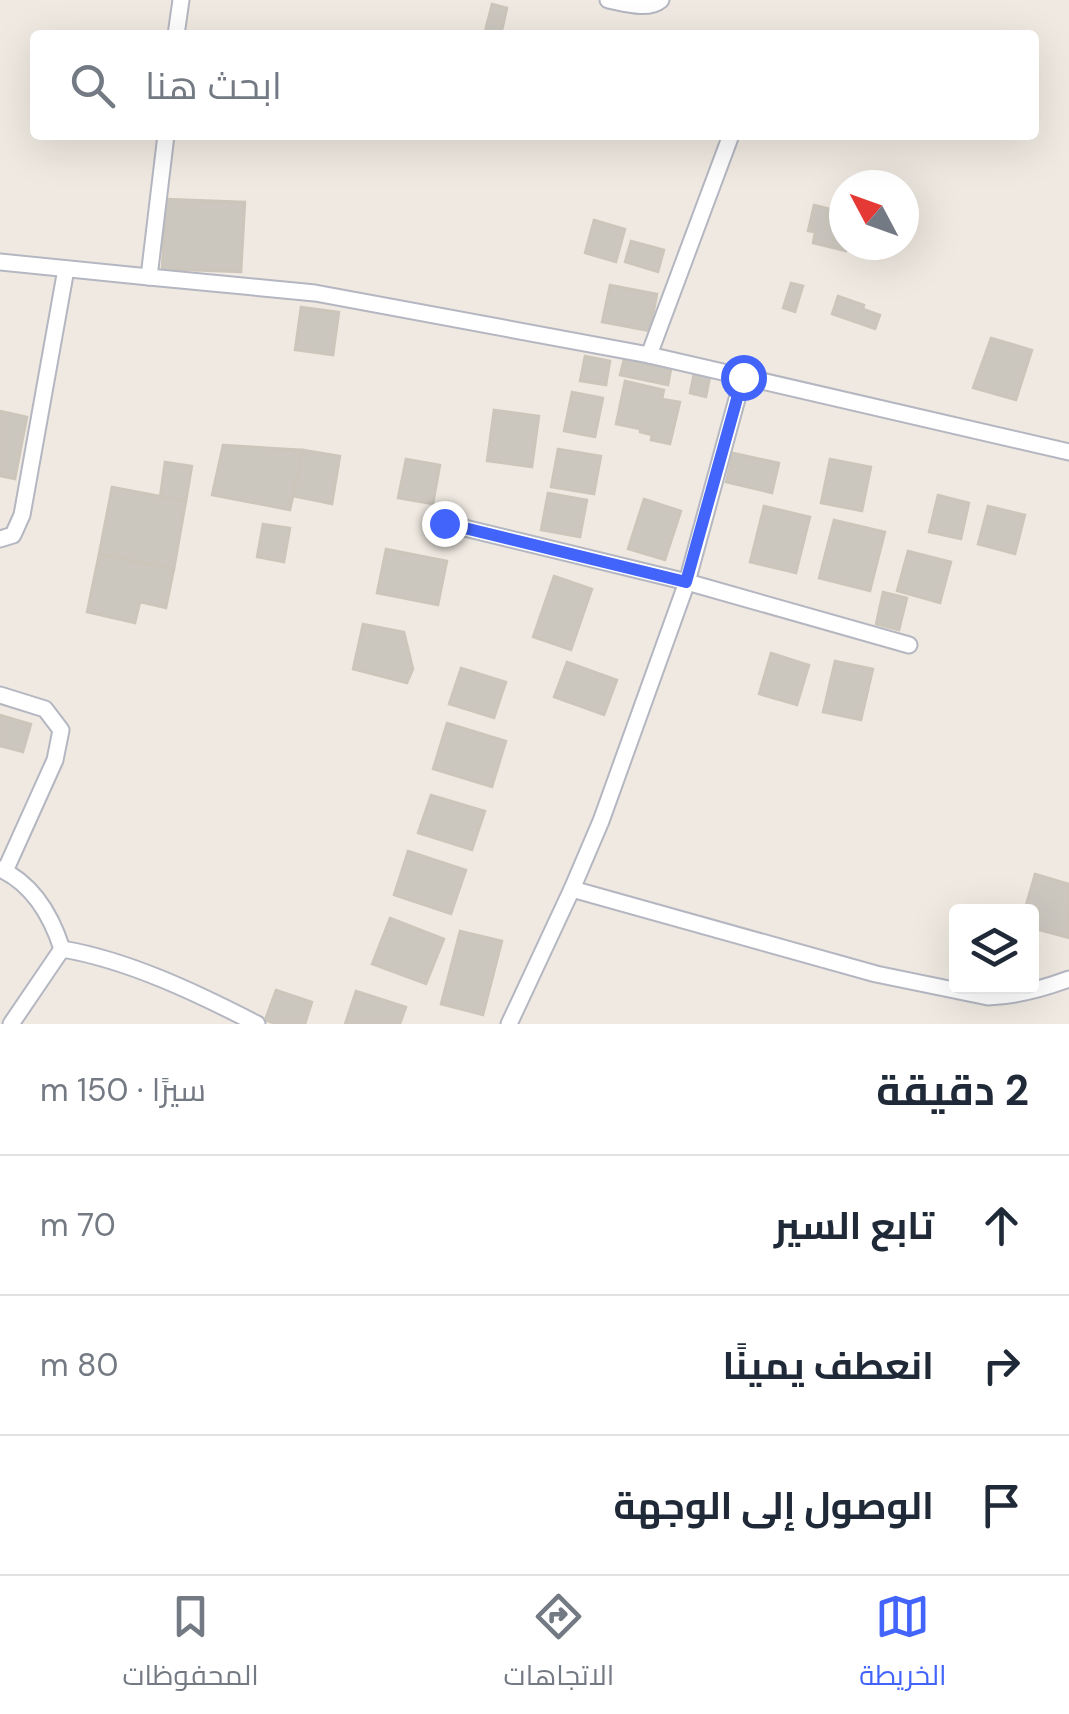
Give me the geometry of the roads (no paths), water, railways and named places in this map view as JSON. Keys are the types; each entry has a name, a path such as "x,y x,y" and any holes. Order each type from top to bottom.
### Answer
{"street":[{"path":"177,30 180,0"},
{"path":"608,0 649,6 660,0"},
{"path":"150,278 165,140"},
{"path":"649,355 729,140"},
{"path":"0,262 315,293 649,355 1069,452"},
{"path":"0,539 13,535 22,515 66,269"},
{"path":"509,1024 601,820 686,582 743,377"},
{"path":"444,523 686,582 909,645"},
{"path":"0,695 45,709 61,730 55,760 3,870 36,897 53,921 62,949"},
{"path":"572,889 876,974 988,997 1032,991 1069,979"},
{"path":"11,1024 62,949"},
{"path":"62,949 140,971 257,1024"}]}
